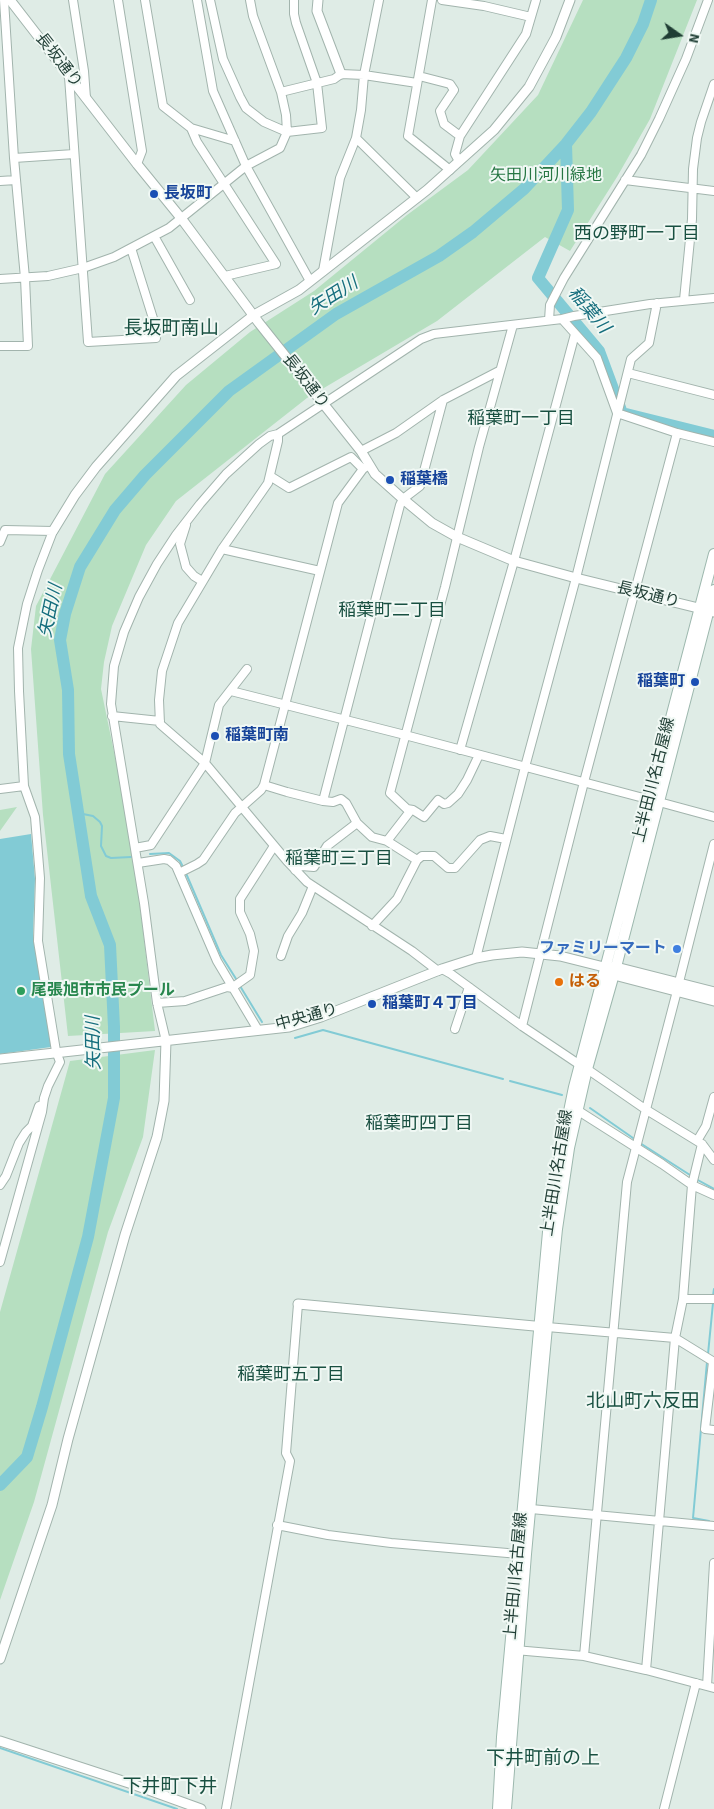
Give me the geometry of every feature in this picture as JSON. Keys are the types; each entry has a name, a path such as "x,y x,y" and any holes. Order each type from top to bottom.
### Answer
{"main road":[{"name":"上半田川名古屋線","path":"707,611 714,554"},
{"name":"上半田川名古屋線","path":"506,1809 519,1554 544,1327 562,1189 604,967 655,801 714,590"},
{"name":"上半田川名古屋線","path":"498,1809 531,1509 544,1327 548,1232 554,1185 569,1105 584,1067 615,971 655,801"}],"street":[{"path":"73,0 84,71 86,98"},
{"path":"118,0 142,151 137,164"},
{"path":"145,0 163,106 190,128 235,142"},
{"path":"197,0 214,91 246,166 310,281"},
{"path":"210,0 223,59 246,108 264,122 287,132 322,128 317,83 296,24 294,0"},
{"path":"0,279 48,276 83,268 114,257 169,228 246,166 280,148 287,132 286,116 281,92 253,16 250,0"},
{"path":"318,0 317,11 341,74"},
{"path":"323,271 340,178 356,138 364,75 379,0"},
{"path":"432,0 408,136 450,170"},
{"path":"442,0 484,3 531,17"},
{"path":"459,162 455,154 460,136 526,34 536,0"},
{"path":"0,1262 42,1112 44,1098 60,1062 56,1051 38,940 40,878 34,818 24,786 18,691 18,648 27,604 53,531 75,495 96,466 176,376 299,290 417,198 494,130 530,87 556,37 570,0"},
{"path":"549,320 550,305 556,293 641,154 686,59 708,0"},
{"path":"0,346 28,346 25,278 14,158 5,3"},
{"name":"長坂通り","path":"5,3 70,77 181,218 256,319 361,451 366,467 432,523 457,537 514,561 707,611"},
{"path":"281,92 334,79 341,74 450,84 454,90 440,111 444,124 460,136"},
{"path":"70,77 88,342 156,338 156,328 131,248"},
{"path":"0,84 9,83"},
{"path":"684,300 697,138 714,84"},
{"path":"190,128 197,142 276,264 225,276"},
{"path":"356,138 417,198"},
{"path":"14,158 74,154"},
{"path":"0,181 16,180"},
{"path":"625,180 693,190 714,191"},
{"path":"154,236 190,300"},
{"path":"0,1659 52,1504 68,1439 125,1235 157,1138 164,1101 163,1042 136,848 111,704 114,666 124,632 139,598 157,564 186,523 226,474 270,436 278,434 321,402 422,338 434,334 549,320 657,303 714,298"},
{"path":"476,958 576,578 631,359 649,343 657,303"},
{"path":"563,318 597,358 619,409 677,433 714,442"},
{"path":"479,755 463,787 448,804 438,800 424,817 394,798 390,793 479,447 513,325"},
{"path":"460,750 514,561 575,334"},
{"path":"361,451 396,433 443,400 500,371"},
{"path":"628,373 714,395"},
{"path":"323,801 400,505 403,499 420,486 443,400"},
{"path":"522,1026 584,782 636,593 677,433"},
{"path":"278,434 268,483 222,549 178,623 168,650 160,685 160,724 204,763 295,870 313,886 440,970 452,974 468,988 522,1026 646,1109 700,1142 714,1160"},
{"path":"183,871 202,860 235,813 261,790 264,785 338,503 366,467 351,457 289,488 270,476"},
{"path":"186,523 180,544 183,558 189,572 202,581"},
{"path":"0,542 5,530 53,531"},
{"path":"222,549 320,571"},
{"path":"136,848 151,845 204,763 219,705 247,669"},
{"path":"231,691 714,817"},
{"path":"112,716 160,720"},
{"path":"264,785 323,801 333,802 341,799 346,803 357,823 372,837 387,840 417,860"},
{"path":"0,789 24,786"},
{"path":"387,840 411,810"},
{"path":"295,870 301,866 314,867 327,846 357,823"},
{"path":"372,926 397,899 417,860 422,856 431,855 448,868 456,868 480,840 490,836 506,839"},
{"path":"584,1656 627,1182 714,844"},
{"path":"157,1003 185,1001 227,987 236,986 250,975 254,951 250,934 240,912 240,899 274,846"},
{"path":"138,863 164,859 169,860 183,871 217,961 236,986 258,1030"},
{"path":"281,956 288,936 302,913 313,886"},
{"name":"中央通り","path":"0,1058 289,1027 321,1017 440,970 492,954 540,953 604,967 678,987 714,992"},
{"name":"中央通り","path":"678,987 714,1001"},
{"path":"456,1029 468,988"},
{"path":"646,1670 675,1338 683,1299 692,1185 700,1142 714,1097"},
{"path":"0,1185 6,1176 19,1143 32,1126 40,1103 44,1098"},
{"path":"577,1110 636,1146 692,1185 714,1195"},
{"path":"683,1299 714,1299"},
{"path":"226,1809 290,1461 286,1453 298,1304 675,1338 714,1362 706,1429 714,1430"},
{"path":"531,1509 714,1526"},
{"path":"277,1526 391,1543 519,1554"},
{"path":"515,1650 584,1656 710,1687 714,1563"},
{"path":"664,1809 696,1683"},
{"path":"0,1741 201,1809"}],"green space":[{"name":"矢田川河川緑地","path":"583,0 697,0 650,119 617,177 570,251 545,237 437,321 307,398 176,501 146,545 112,626 104,662 101,689 132,839 155,1031 68,1036 43,815 31,649 36,606 105,474 186,385 250,332 314,291 407,215 468,170 538,95"},
{"path":"17,807 0,831 0,810"},
{"path":"155,1050 143,1137 108,1232 34,1502 0,1600 0,1312 70,1061"}],"water":[{"name":"尾張旭市市民プール","path":"31,834 35,879 33,934 51,1047 0,1054 0,839"}],"waterway":[{"name":"矢田川","path":"0,1485 27,1457 42,1407 88,1237 114,1098 114,1027 110,945 91,896 69,754 68,690 60,640 65,614 80,567 115,510 145,475 229,391 336,314 439,256 473,232 524,189 566,144 591,112 626,58 643,24 651,0"},
{"name":"稲葉川","path":"566,144 568,210 538,278 599,351 622,413 714,436"},
{"path":"78,813 93,816 100,822 102,826 101,846 106,856 111,858 131,857"},
{"path":"150,854 169,853 180,861 183,867"},
{"path":"185,871 221,955 238,982"},
{"path":"240,986 262,1022"},
{"path":"295,1038 323,1030 503,1079"},
{"path":"510,1081 562,1095"},
{"path":"590,1108 633,1138"},
{"path":"640,1143 690,1175"},
{"path":"696,1179 714,1189"},
{"path":"713,1296 714,1289"},
{"path":"708,1354 713,1303"},
{"path":"707,1362 693,1518 709,1521"},
{"path":"0,1748 177,1809"}],"place":[{"name":"長坂町","path":"154,194"},
{"name":"稲葉橋","path":"390,480"},
{"name":"稲葉町","path":"695,682"},
{"name":"稲葉町南","path":"215,736"},
{"name":"ファミリーマート","path":"677,949"},
{"name":"はる","path":"559,982"},
{"name":"尾張旭市市民プール","path":"21,991"},
{"name":"稲葉町４丁目","path":"372,1004"}],"district":[{"name":"西の野町一丁目","path":"637,235"},
{"name":"長坂町南山","path":"171,330"},
{"name":"稲葉町一丁目","path":"521,420"},
{"name":"稲葉町二丁目","path":"392,612"},
{"name":"稲葉町三丁目","path":"339,860"},
{"name":"稲葉町四丁目","path":"419,1125"},
{"name":"稲葉町五丁目","path":"291,1376"},
{"name":"北山町六反田","path":"643,1403"},
{"name":"下井町前の上","path":"543,1760"},
{"name":"下井町下井","path":"170,1788"}]}
